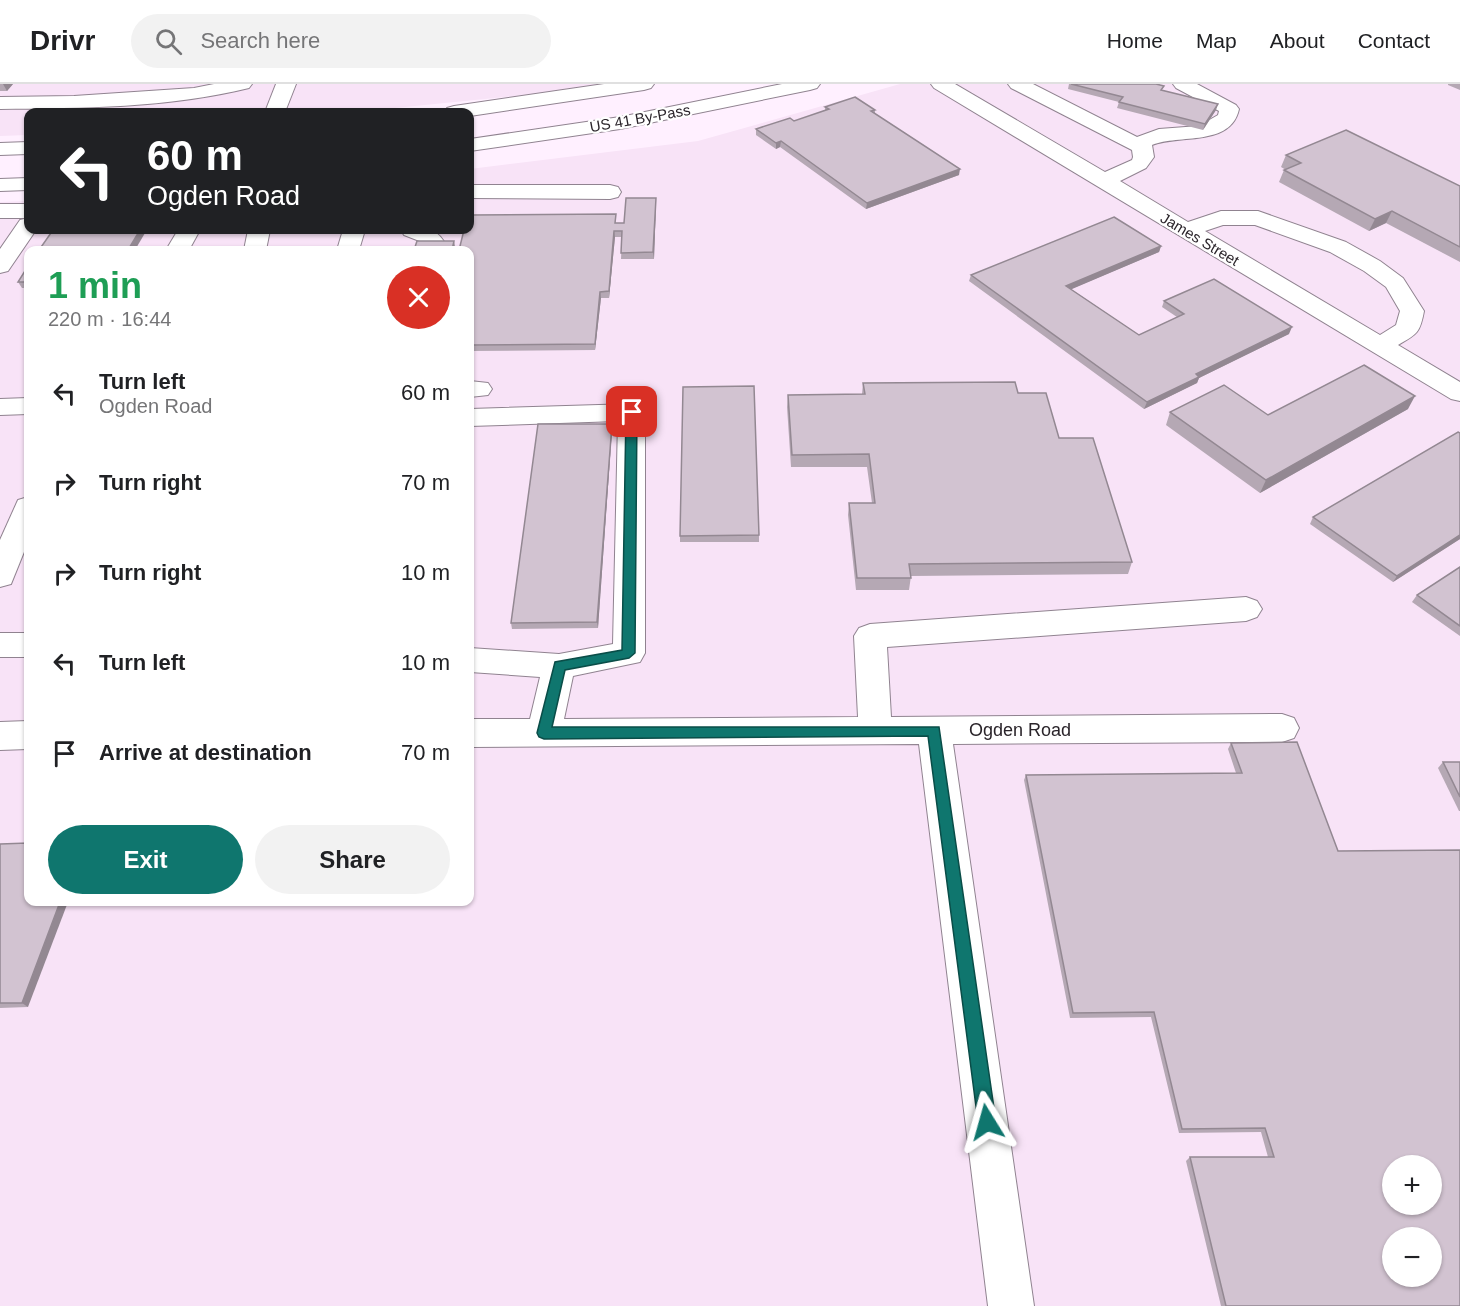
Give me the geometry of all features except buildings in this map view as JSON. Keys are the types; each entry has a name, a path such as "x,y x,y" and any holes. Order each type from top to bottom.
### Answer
{"street":[{"path":"28,103 43,84"},
{"path":"0,103 74,102 194,94 242,84"},
{"path":"277,108 286,84"},
{"name":"US 41 By-Pass","path":"474,109 644,84"},
{"name":"US 41 By-Pass","path":"474,143 620,123 810,84"},
{"name":"James Street","path":"941,84 1460,393"},
{"path":"1018,84 1141,147"},
{"path":"1104,181 1139,164 1144,157 1141,147 1144,141 1159,135 1204,132 1227,118 1229,110 1183,84"},
{"path":"962,97 984,88"},
{"path":"0,149 24,148"},
{"path":"0,185 24,184"},
{"path":"474,192 610,192"},
{"path":"0,211 24,211"},
{"path":"1186,230 1221,218 1258,218 1338,247 1372,266 1395,283 1412,311 1408,329 1380,345"},
{"path":"0,266 24,231"},
{"path":"422,234 431,238 435,246"},
{"path":"0,407 24,406"},
{"path":"474,417 632,412 629,653 559,666 474,660"},
{"path":"0,576 24,517"},
{"path":"874,731 870,636 1246,609"},
{"path":"0,645 24,645"},
{"path":"544,733 559,666"},
{"name":"Ogden Road","path":"474,733 1282,728"},
{"path":"934,731 1011,1306"},
{"path":"0,735 24,735"}],"shaded area":[{"path":"0,84 603,84 574,90 395,108 24,108 24,135 0,136"},
{"path":"900,84 1460,84 1460,1306 0,1306 0,202 24,201 24,234 474,234 474,169 698,141"}],"route":[{"path":"632,412 629,653 559,666 544,733 934,731 987,1122"}]}
